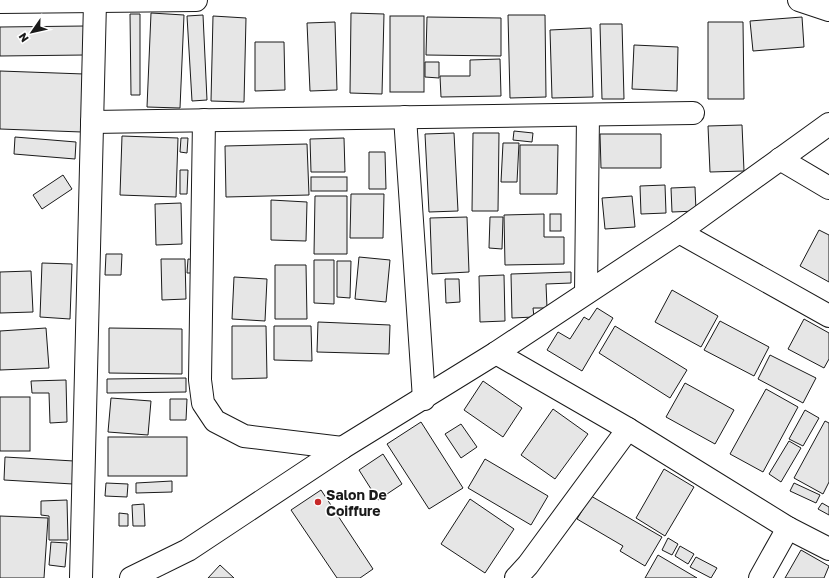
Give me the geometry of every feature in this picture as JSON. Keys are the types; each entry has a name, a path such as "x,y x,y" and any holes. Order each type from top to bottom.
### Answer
{"street":[{"path":"0,2 196,0"},
{"path":"798,0 829,10"},
{"path":"81,578 95,2"},
{"path":"92,122 693,113"},
{"path":"586,293 588,115"},
{"path":"405,117 424,399"},
{"path":"204,120 200,380 203,403 215,421 244,436 342,448"},
{"path":"131,578 188,550 342,448 424,399 496,353 679,232 829,124"},
{"path":"780,158 829,188"},
{"path":"679,232 829,316"},
{"path":"496,353 628,429 788,528 829,549"},
{"path":"516,578 528,565 628,429"},
{"path":"760,578 788,528"}],"building":[{"path":"151,13 184,15 180,108 147,107"},
{"path":"351,13 384,14 382,94 350,93"},
{"path":"130,14 140,14 140,95 131,95"},
{"path":"203,15 207,100 192,101 187,16"},
{"path":"508,15 545,15 546,97 510,98"},
{"path":"213,16 246,18 244,102 211,101"},
{"path":"390,16 424,16 424,92 390,92"},
{"path":"427,17 501,18 501,56 426,55"},
{"path":"802,17 804,47 753,51 750,21"},
{"path":"335,22 337,90 310,91 307,23"},
{"path":"708,22 743,22 744,99 708,99"},
{"path":"600,24 622,24 624,99 602,99"},
{"path":"85,26 85,55 0,56 0,27"},
{"path":"591,28 593,97 552,98 550,30"},
{"path":"255,42 284,42 285,90 255,91"},
{"path":"634,45 678,47 677,91 632,89"},
{"path":"500,59 501,96 441,97 440,76 470,76 470,60"},
{"path":"425,62 439,62 439,78 425,77"},
{"path":"0,71 84,74 82,132 0,129"},
{"path":"742,125 744,171 710,172 708,126"},
{"path":"514,131 533,133 532,142 513,140"},
{"path":"454,133 458,211 429,212 425,134"},
{"path":"473,133 499,133 498,211 472,211"},
{"path":"600,134 661,134 661,168 601,168"},
{"path":"122,136 178,138 176,197 120,195"},
{"path":"15,137 76,142 75,159 14,154"},
{"path":"181,138 188,138 187,153 180,152"},
{"path":"344,138 345,172 311,172 310,139"},
{"path":"503,143 519,143 517,182 501,182"},
{"path":"307,144 309,195 226,197 225,146"},
{"path":"520,145 558,145 557,194 520,194"},
{"path":"369,152 385,152 386,189 369,189"},
{"path":"180,170 188,170 187,194 180,194"},
{"path":"63,175 72,189 42,209 33,195"},
{"path":"311,177 347,177 347,191 311,191"},
{"path":"665,185 666,213 641,214 640,186"},
{"path":"695,187 696,211 672,212 671,188"},
{"path":"351,194 384,194 383,238 350,238"},
{"path":"315,196 347,196 347,254 314,254"},
{"path":"632,196 635,227 605,229 602,198"},
{"path":"271,200 307,202 306,241 271,240"},
{"path":"181,203 182,244 156,245 155,204"},
{"path":"544,214 544,237 564,237 564,264 505,265 504,215"},
{"path":"550,214 561,214 561,231 550,231"},
{"path":"467,217 469,272 432,274 430,218"},
{"path":"490,217 503,217 502,249 489,248"},
{"path":"819,230 829,235 829,282 800,266"},
{"path":"106,254 122,254 121,275 105,275"},
{"path":"359,257 390,260 386,302 355,299"},
{"path":"161,259 185,259 186,299 162,300"},
{"path":"188,259 200,260 200,273 187,273"},
{"path":"314,260 334,260 334,304 314,303"},
{"path":"337,261 351,261 350,298 337,297"},
{"path":"42,263 72,264 70,319 40,317"},
{"path":"275,265 306,265 307,319 275,319"},
{"path":"31,271 33,312 0,313 0,272"},
{"path":"571,272 571,283 546,284 547,308 533,308 534,317 512,318 511,274"},
{"path":"504,275 505,321 480,322 479,276"},
{"path":"234,277 267,279 265,321 232,319"},
{"path":"445,279 459,279 460,302 446,303"},
{"path":"672,290 718,316 701,347 655,322"},
{"path":"597,308 613,318 582,371 547,350 558,332 570,339 584,317 589,320"},
{"path":"804,319 829,333 829,359 824,368 788,349"},
{"path":"720,321 769,347 754,376 704,350"},
{"path":"318,322 390,325 389,354 317,352"},
{"path":"232,326 266,326 267,378 232,379"},
{"path":"274,326 311,326 312,361 274,360"},
{"path":"615,326 687,370 670,398 599,353"},
{"path":"46,328 49,368 0,370 0,331"},
{"path":"109,328 182,329 182,374 109,373"},
{"path":"770,355 816,378 803,403 758,379"},
{"path":"186,378 186,392 107,393 107,379"},
{"path":"66,380 67,422 50,423 49,393 32,393 31,381"},
{"path":"483,381 522,408 503,437 464,410"},
{"path":"685,383 734,410 715,444 666,417"},
{"path":"766,389 798,407 763,472 730,454"},
{"path":"0,397 30,397 30,451 0,451"},
{"path":"111,398 151,401 148,435 108,432"},
{"path":"170,399 187,399 186,420 170,420"},
{"path":"553,409 588,434 555,479 521,455"},
{"path":"805,410 819,418 803,446 789,439"},
{"path":"825,421 829,423 829,482 823,494 794,478"},
{"path":"421,422 463,488 429,509 387,444"},
{"path":"461,424 477,447 461,458 445,434"},
{"path":"108,437 187,437 187,476 108,476"},
{"path":"789,441 801,448 781,482 769,474"},
{"path":"383,454 402,484 378,500 359,470"},
{"path":"5,457 74,461 73,484 4,480"},
{"path":"485,459 548,496 531,525 468,488"},
{"path":"664,469 694,487 665,536 636,518"},
{"path":"172,481 172,492 136,493 136,483"},
{"path":"106,483 128,484 127,497 105,496"},
{"path":"794,483 820,495 816,503 790,491"},
{"path":"321,490 373,569 360,578 337,578 291,510"},
{"path":"591,496 662,537 645,566 620,551 623,546 577,519"},
{"path":"470,499 514,529 485,573 441,544"},
{"path":"67,500 68,540 49,540 49,516 41,515 41,501"},
{"path":"822,503 829,507 829,515 818,509"},
{"path":"144,504 145,526 133,526 132,505"},
{"path":"119,513 128,514 128,526 119,526"},
{"path":"0,516 48,518 44,578 0,578"},
{"path":"668,538 678,544 672,555 662,550"},
{"path":"51,542 67,543 65,567 49,565"},
{"path":"680,546 694,554 688,564 675,556"},
{"path":"801,550 829,566 824,578 785,578"},
{"path":"658,555 697,578 645,578"},
{"path":"696,557 717,568 711,578 690,567"},
{"path":"220,565 234,578 208,578"}],"place":[{"name":"Salon De Coiffure","path":"318,502"}]}
